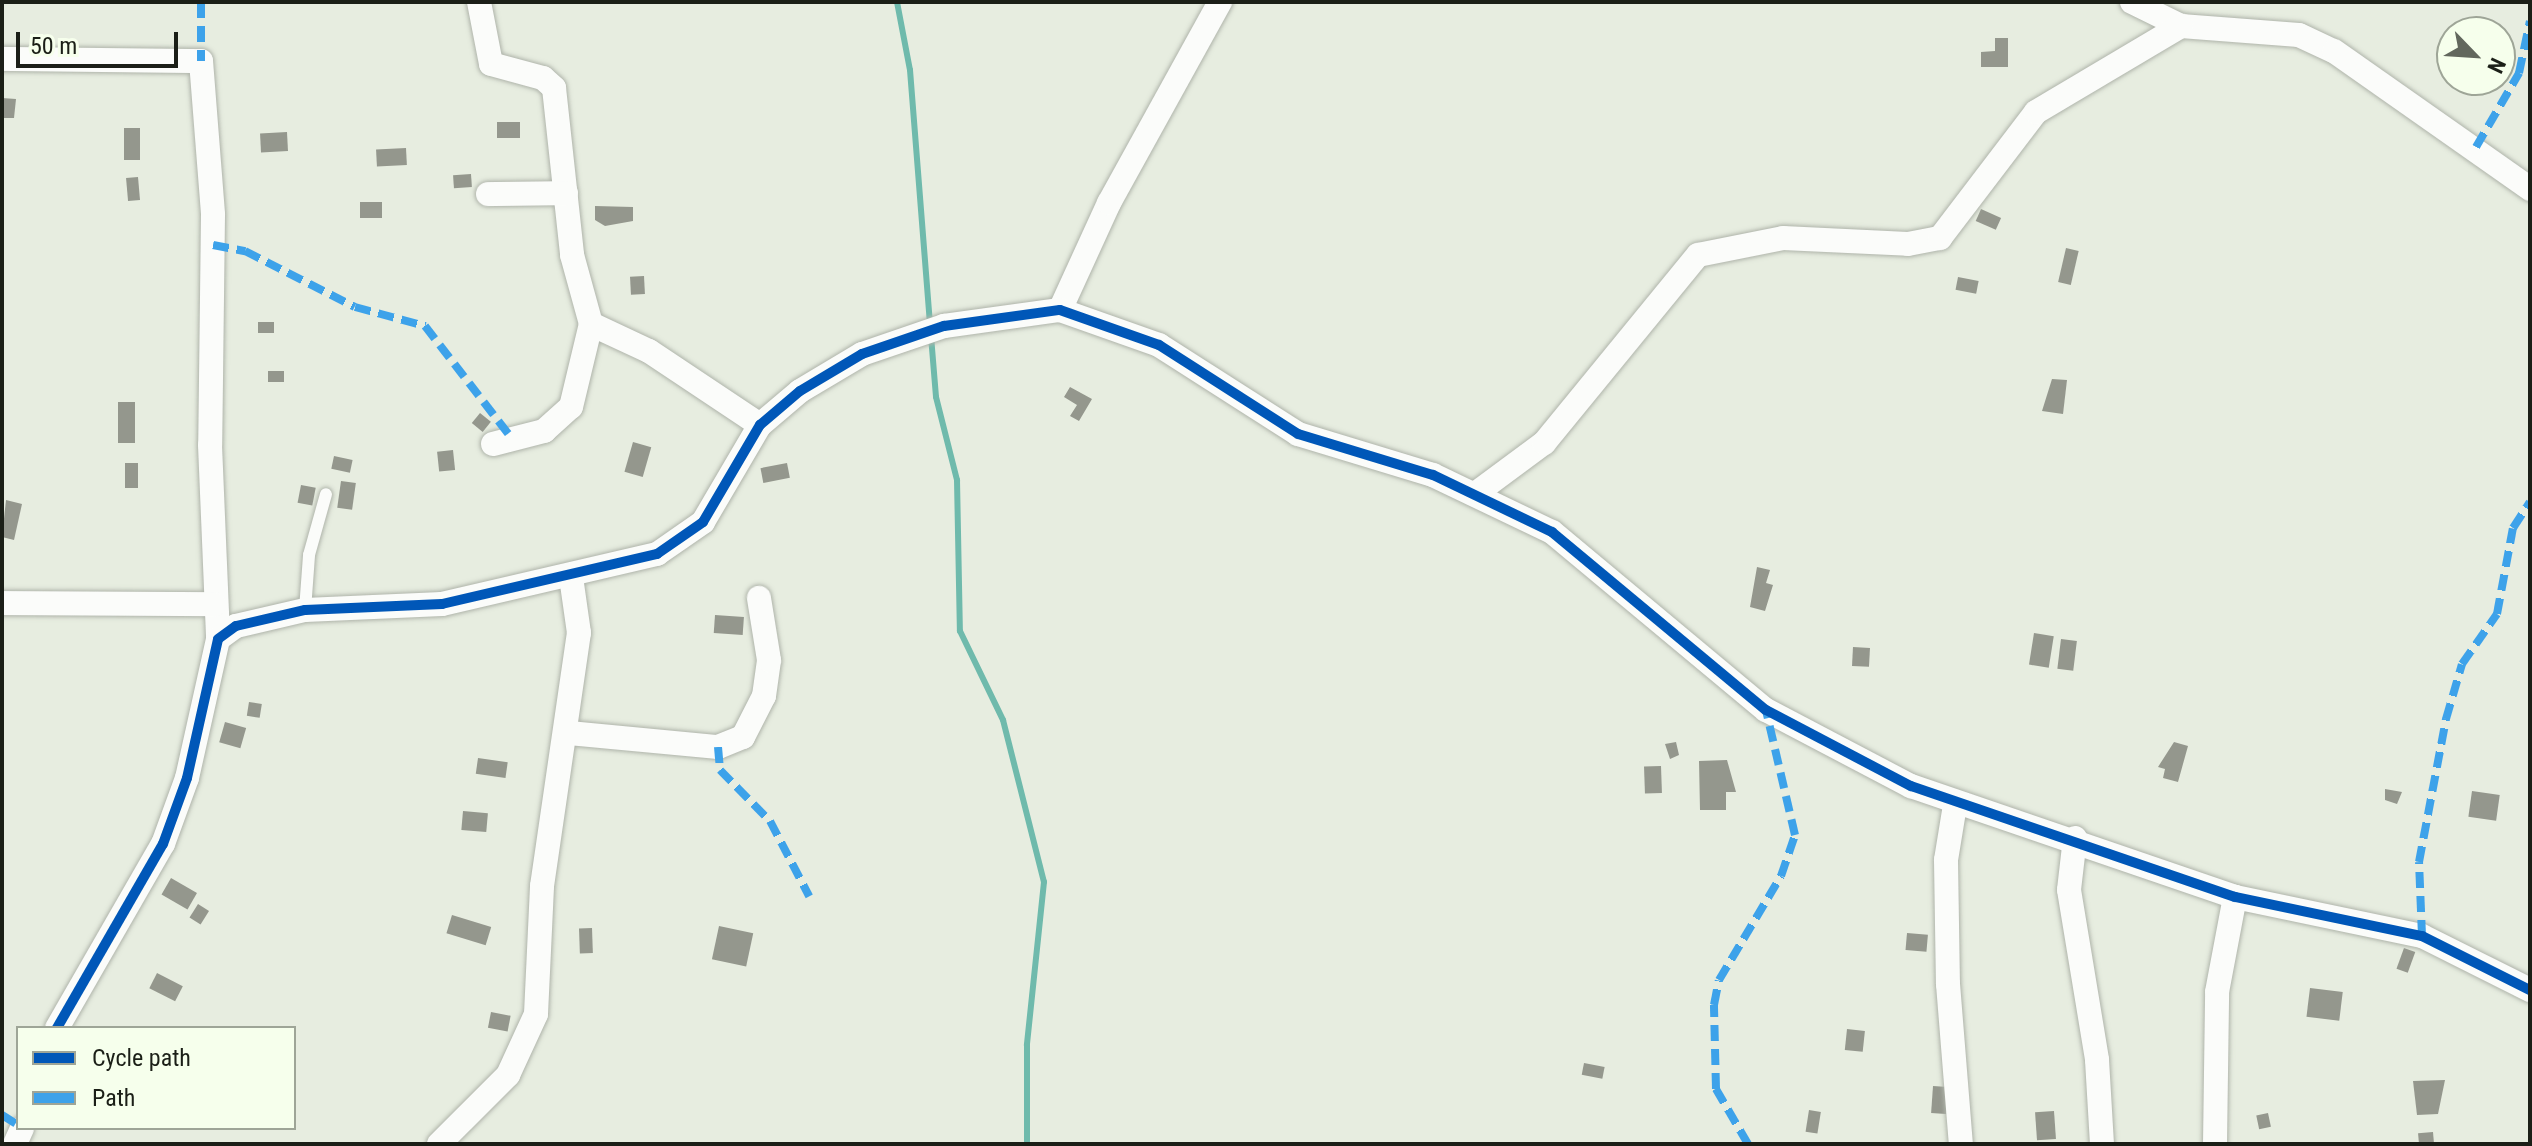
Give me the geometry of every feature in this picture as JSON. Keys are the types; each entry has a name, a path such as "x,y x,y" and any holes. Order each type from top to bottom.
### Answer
{"street":[{"path":"479,2 491,64 543,78 554,88 572,255 591,324 571,407 544,431 493,444"},
{"path":"1060,310 1109,203 1220,2"},
{"path":"2132,2 2181,26 2311,40 2488,153 2530,189"},
{"path":"1475,494 1544,443 1698,255 1783,238 1908,244 1940,238 2036,112 2181,26"},
{"path":"2,59 201,61 213,215 214,604 218,639 187,778 163,844 58,1026"},
{"path":"488,194 566,193"},
{"path":"218,639 236,626 305,610 442,604 571,577 657,554 703,522 760,425 862,354 944,326 1060,310 1159,345 1298,434 1475,494 1589,558 1766,710 1955,805 2075,838 2235,897 2422,936 2530,990"},
{"path":"591,324 649,351 760,425"},
{"path":"439,1144 524,1052 536,1014 542,886 569,733 579,633 571,577"},
{"path":"569,733 718,747 743,737 764,696 769,660 759,598"},
{"path":"2,603 214,604"},
{"path":"1955,805 1946,860 1948,984 1961,1144"},
{"path":"2075,838 2069,890 2097,1060 2102,1144"},
{"path":"2215,1144 2217,992 2235,897"}],"lane":[{"path":"305,610 309,555 326,494"}],"building":[{"path":"1995,38 2008,38 2008,67 1981,67 1981,52 1995,51"},
{"path":"2,98 16,99 14,118 2,118"},
{"path":"497,122 520,122 520,138 497,138"},
{"path":"124,128 140,128 140,160 124,160"},
{"path":"287,132 288,151 261,152 260,133"},
{"path":"406,148 407,165 377,167 376,150"},
{"path":"471,174 472,187 454,188 453,175"},
{"path":"138,177 140,200 128,201 126,178"},
{"path":"360,202 382,202 382,218 360,218"},
{"path":"595,206 633,207 633,221 605,226 595,220"},
{"path":"1981,209 2001,218 1996,230 1976,221"},
{"path":"2066,248 2079,251 2071,285 2058,282"},
{"path":"644,276 645,294 631,295 630,277"},
{"path":"1958,277 1979,281 1976,294 1956,290"},
{"path":"258,322 274,322 274,333 258,333"},
{"path":"268,371 284,371 284,382 268,382"},
{"path":"2052,379 2067,380 2063,414 2042,411"},
{"path":"1070,387 1092,399 1079,421 1070,416 1077,405 1064,397"},
{"path":"118,402 135,402 135,443 118,443"},
{"path":"480,413 491,422 483,432 472,423"},
{"path":"633,442 651,447 643,477 624,472"},
{"path":"453,450 455,470 439,472 437,452"},
{"path":"334,456 353,460 350,473 331,469"},
{"path":"125,463 138,463 138,488 125,488"},
{"path":"787,463 790,478 763,483 760,468"},
{"path":"341,481 356,483 352,510 337,508"},
{"path":"301,485 316,488 312,506 298,503"},
{"path":"6,500 22,504 14,540 2,537"},
{"path":"1757,567 1770,570 1766,583 1773,585 1765,611 1750,607"},
{"path":"715,615 744,617 743,635 714,633"},
{"path":"2034,633 2054,636 2049,668 2029,665"},
{"path":"2061,639 2077,641 2073,671 2057,669"},
{"path":"1853,647 1870,648 1869,667 1852,666"},
{"path":"249,702 262,704 260,718 247,716"},
{"path":"225,722 246,728 240,748 219,742"},
{"path":"1676,742 1679,755 1670,759 1665,744"},
{"path":"2174,742 2188,746 2178,782 2163,778 2165,769 2158,767"},
{"path":"478,758 508,762 505,778 476,774"},
{"path":"1727,760 1736,792 1726,792 1726,810 1700,810 1699,761"},
{"path":"1661,766 1662,793 1645,794 1644,767"},
{"path":"2385,789 2402,792 2397,804 2385,800"},
{"path":"2472,791 2500,795 2496,821 2468,817"},
{"path":"463,811 488,813 486,832 461,830"},
{"path":"171,878 197,893 187,909 162,894"},
{"path":"198,904 209,911 201,924 190,918"},
{"path":"452,915 491,927 486,945 446,933"},
{"path":"719,926 753,933 746,967 712,959"},
{"path":"579,928 592,928 593,953 580,953"},
{"path":"1907,933 1928,935 1926,952 1906,950"},
{"path":"2404,948 2415,952 2408,973 2396,969"},
{"path":"157,973 183,986 175,1001 149,988"},
{"path":"2310,988 2343,992 2339,1021 2306,1017"},
{"path":"491,1012 511,1016 508,1032 488,1028"},
{"path":"1847,1029 1865,1031 1863,1052 1845,1050"},
{"path":"1584,1063 1605,1067 1602,1079 1582,1075"},
{"path":"2445,1080 2438,1114 2417,1115 2413,1081"},
{"path":"1933,1086 1948,1087 1946,1114 1931,1113"},
{"path":"1809,1110 1821,1112 1817,1134 1806,1132"},
{"path":"2054,1111 2056,1139 2037,1140 2035,1112"},
{"path":"2268,1113 2271,1127 2259,1129 2256,1115"},
{"path":"2433,1132 2434,1144 2419,1144 2418,1133"}],"waterway":[{"path":"897,2 910,70 930,324"},
{"path":"931,336 936,397 957,480 960,631 1003,720 1044,882 1027,1045 1027,1144"}],"marked path":[{"path":"201,2 201,61"},
{"path":"2476,147 2519,73 2530,21"},
{"path":"213,245 245,251 355,307 425,326 513,440"},
{"path":"2422,936 2419,862 2446,719 2462,664 2497,614 2513,528 2530,502"},
{"path":"1748,1144 1716,1089 1714,1005 1719,980 1781,876 1795,835 1766,710"},
{"path":"718,747 720,770 770,821 809,896"},
{"path":"2,1115 16,1124"}],"cycle path":[{"path":"58,1026 163,844 187,778 218,639 236,626 305,610 442,604 657,554 703,522 760,425 800,391 862,354 944,326 1060,310 1159,345 1298,434 1433,475 1552,532 1766,710 1911,786 2235,897 2422,936 2530,990"}]}
